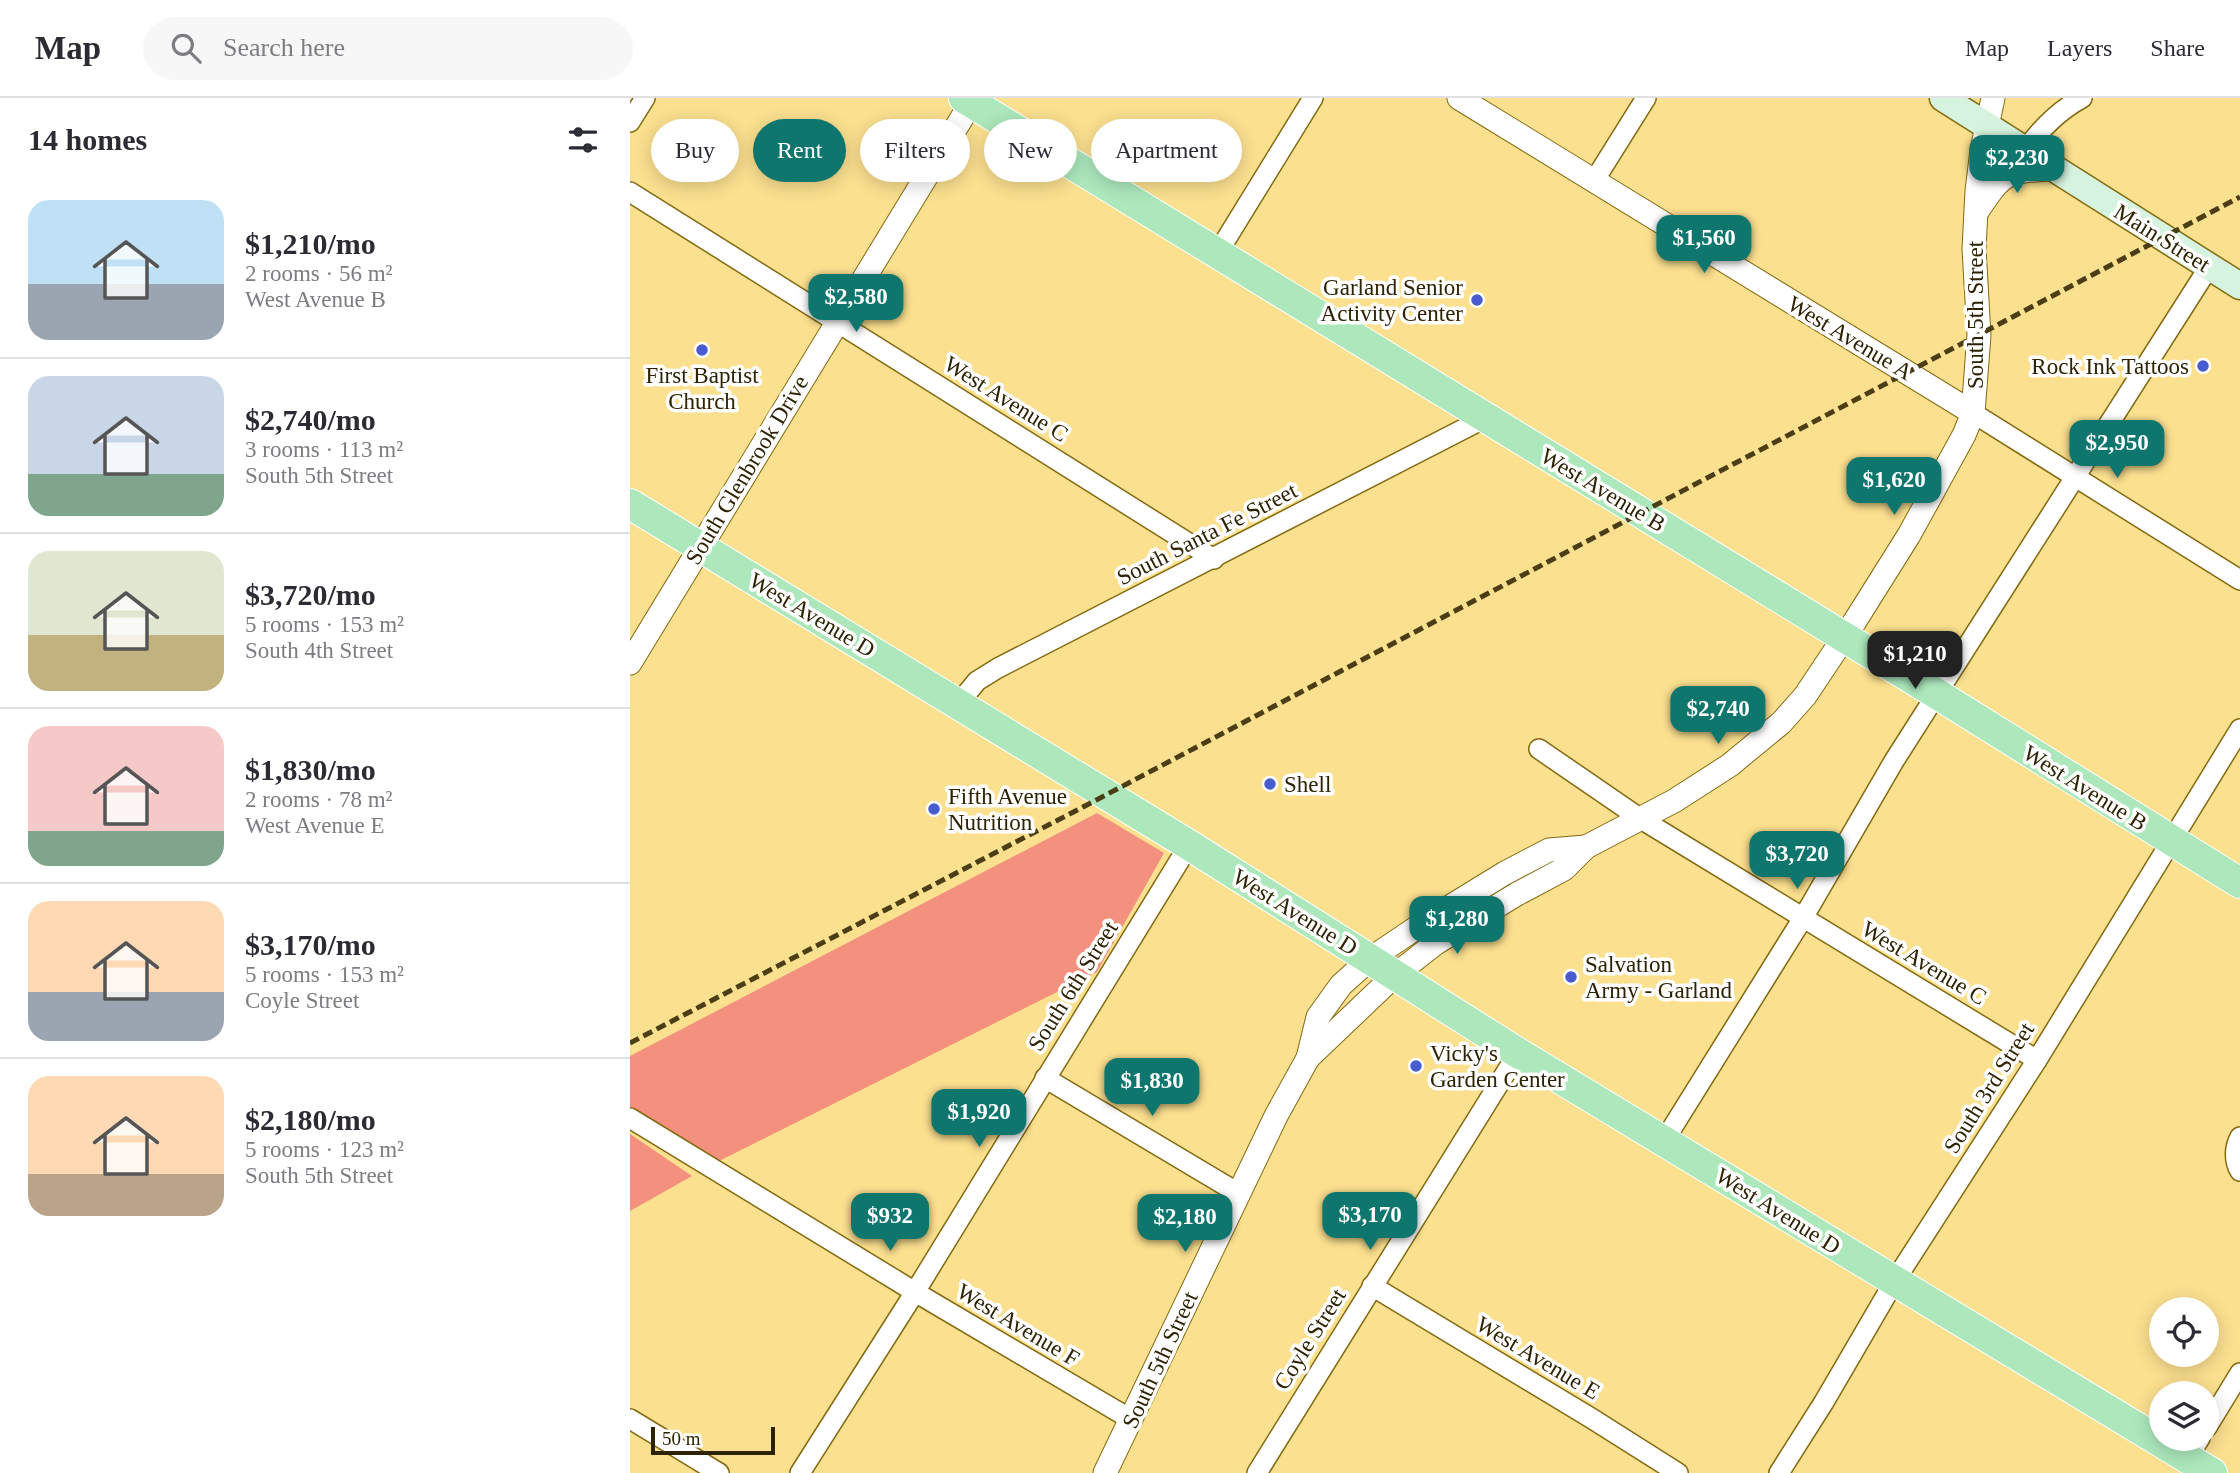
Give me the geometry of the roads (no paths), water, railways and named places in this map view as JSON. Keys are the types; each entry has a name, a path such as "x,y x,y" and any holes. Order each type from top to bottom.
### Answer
{"main road":[{"name":"Main Street","path":"1943,98 2240,286"},
{"name":"West Avenue B","path":"970,99 1217,254 1845,637 2240,883"},
{"name":"West Avenue D","path":"630,504 1189,845 1518,1053 1894,1282 2200,1457"}],"street":[{"path":"630,122 645,98"},
{"path":"1217,254 1313,98"},
{"name":"West Avenue A","path":"1459,98 2240,580"},
{"path":"1594,181 1646,98"},
{"name":"South 5th Street","path":"1308,1058 1395,975 1436,943 1564,869 1586,847 1674,801 1730,765 1781,723 1805,696 1909,535 1964,435 1973,413 1979,335 1974,249 1976,212 1982,150 1993,98"},
{"path":"2025,151 2037,134 2064,108 2082,98"},
{"name":"South Glenbrook Drive","path":"630,663 970,99"},
{"path":"1976,212 1996,184 2013,172 2053,169"},
{"name":"West Avenue C","path":"630,192 1213,559"},
{"path":"1664,1141 1803,918 1894,761 2209,267"},
{"name":"South Santa Fe Street","path":"958,704 977,681 998,668 1486,418"},
{"name":"South 3rd Street","path":"1779,1473 1894,1282 2037,1060 2240,729"},
{"name":"West Avenue C","path":"1539,749 1641,819 2037,1060"},
{"name":"South 6th Street","path":"800,1473 915,1292 1189,845"},
{"name":"South 5th Street","path":"1105,1473 1238,1193 1308,1058 1318,1017 1341,985 1370,959 1422,923 1506,873 1549,850 1586,847"},
{"name":"Coyle Street","path":"1257,1473 1518,1053"},
{"path":"1045,1078 1238,1193"},
{"name":"West Avenue F","path":"630,1118 915,1292 1132,1420"},
{"path":"2240,1137 2236,1145 2236,1164 2240,1171"},
{"name":"West Avenue E","path":"1372,1286 1678,1473"},
{"path":"2219,1407 2240,1373"},
{"path":"630,1419 719,1473"}],"railway":[{"path":"630,1043 2240,197"}],"place":[{"name":"Garland Senior Activity Center","path":"1477,300"},
{"name":"First Baptist Church","path":"702,350"},
{"name":"Rock Ink Tattoos","path":"2203,366"},
{"name":"Shell","path":"1270,784"},
{"name":"Fifth Avenue Nutrition","path":"934,809"},
{"name":"Salvation Army - Garland","path":"1571,977"},
{"name":"Vicky's Garden Center","path":"1416,1066"}]}
